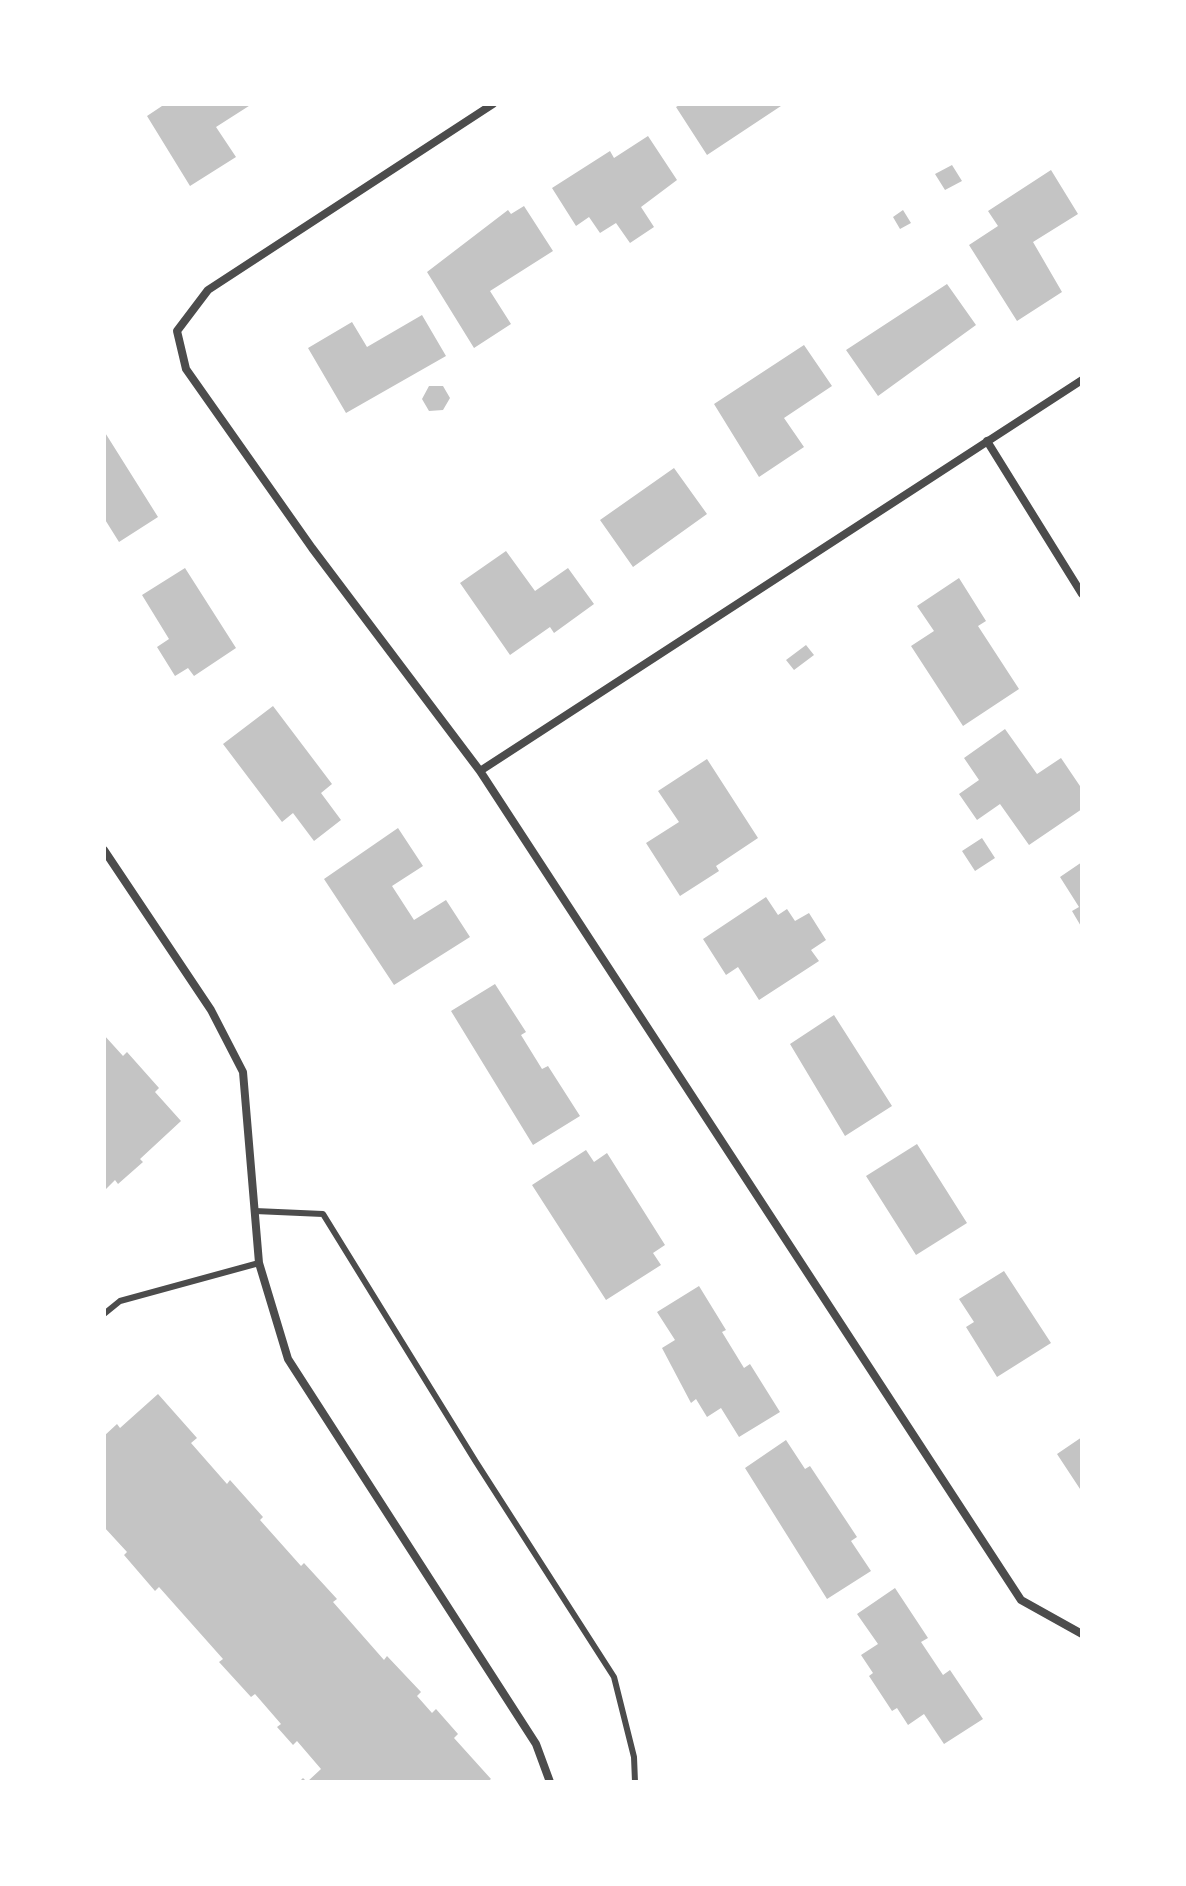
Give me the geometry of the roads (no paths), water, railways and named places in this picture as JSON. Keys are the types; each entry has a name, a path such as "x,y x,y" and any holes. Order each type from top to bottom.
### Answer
{"street":[{"path":"493,104 208,290 177,331 186,369 312,548 480,771 1021,1600 1082,1634"},
{"path":"480,771 1082,380"},
{"path":"987,441 1082,594"},
{"path":"104,850 211,1010 243,1072 259,1263 288,1359 536,1744 550,1782"}],"lane":[{"path":"255,1211 323,1214 476,1462 614,1677 634,1757 635,1782"},
{"path":"104,1314 120,1301 259,1263"}]}
